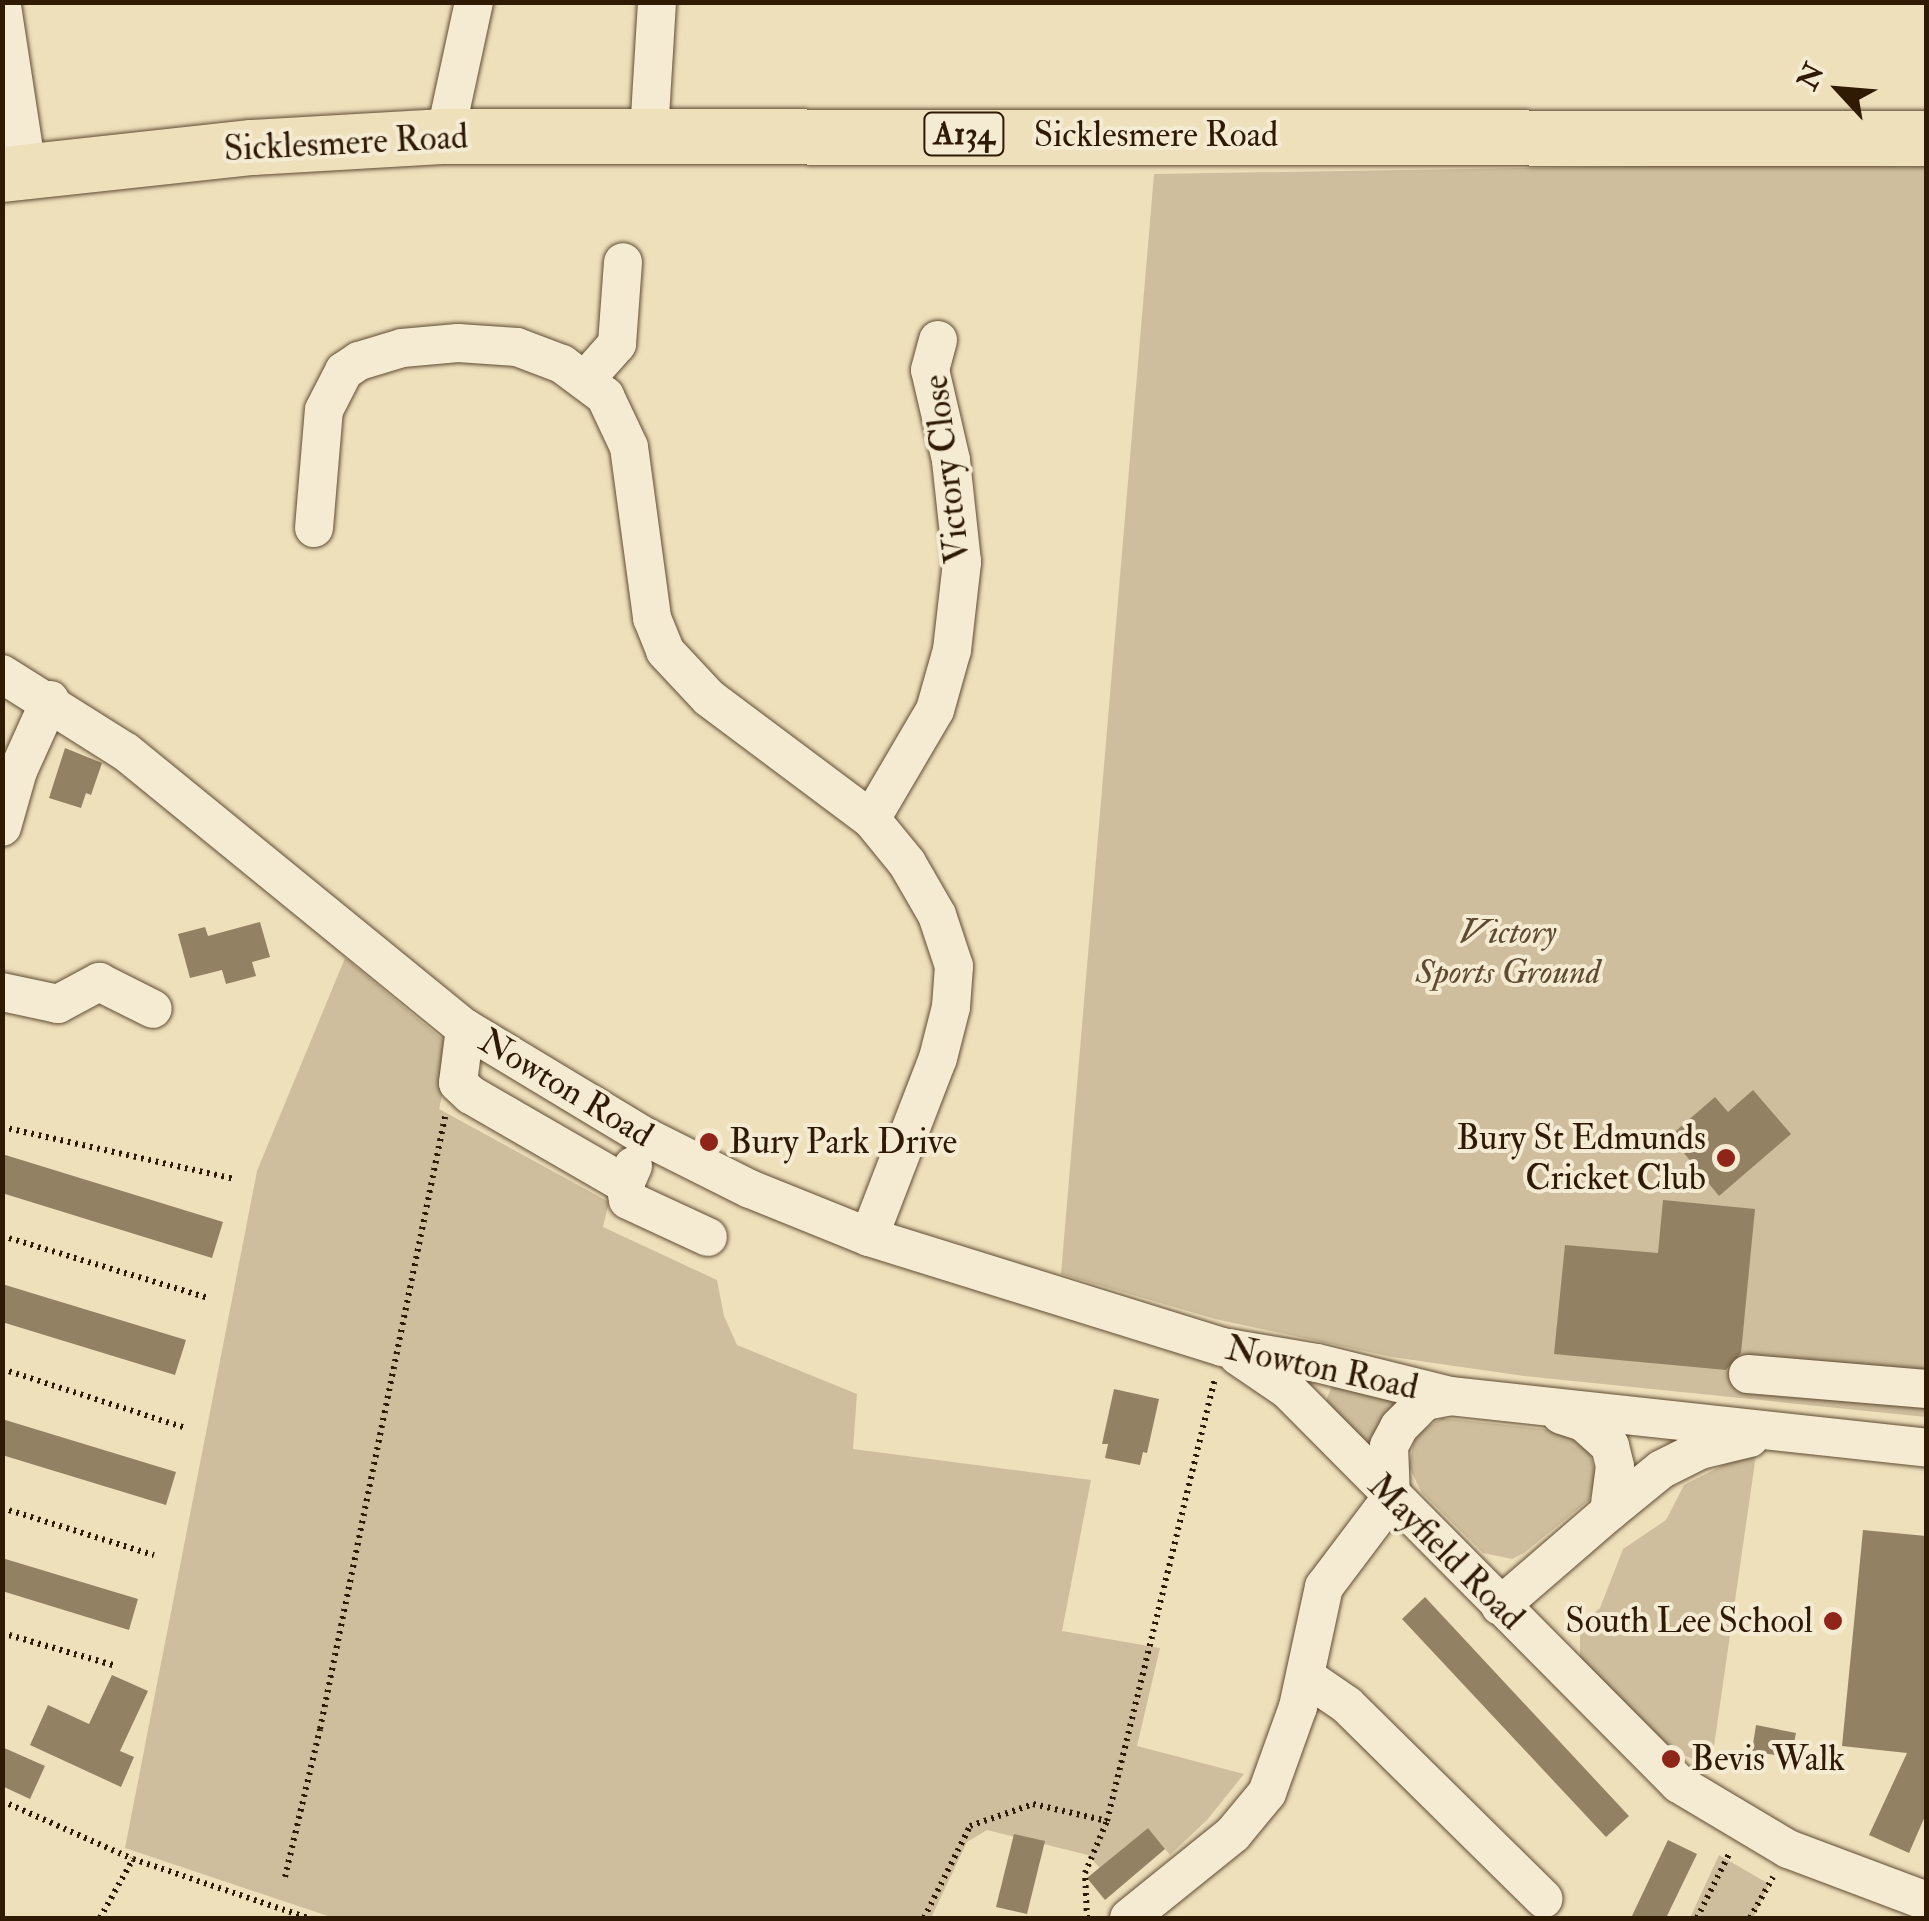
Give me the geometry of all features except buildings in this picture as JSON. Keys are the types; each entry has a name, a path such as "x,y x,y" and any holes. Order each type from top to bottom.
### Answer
{"highway":[{"name":"Sicklesmere Road","path":"15,172 252,146 445,136 649,133 1926,138"}],"street":[{"name":"Sicklesmere Road","path":"15,172 2,5 20,2"},
{"path":"445,136 474,2"},
{"path":"649,133 657,2"},
{"path":"586,379 617,344 623,262"},
{"name":"Victory Close","path":"871,819 935,710 952,650 962,562 951,460 930,370 938,340"},
{"path":"314,528 332,491 324,410 344,370 359,361 402,348 458,343 517,347 562,364 604,396 629,447 652,618 665,651 710,698 871,819 907,863 937,915 954,966 952,1007 938,1058 869,1238"},
{"name":"Nowton Road","path":"2,674 50,700 142,764 465,1028 646,1137 750,1189 869,1238 1222,1348 1318,1363 1450,1396 1926,1448"},
{"path":"3,808 50,700"},
{"path":"2,992 58,1004 98,982 153,1009"},
{"path":"465,1028 458,1083 471,1096 625,1184"},
{"path":"646,1137 625,1184 628,1200 708,1237"},
{"name":"Mayfield Road","path":"1222,1348 1288,1390 1679,1784 1743,1826 1788,1849 1926,1902"},
{"path":"1748,1374 1926,1389"},
{"name":"Nowton Road","path":"1391,1498 1388,1446 1399,1427 1425,1401 1450,1396"},
{"name":"Nowton Road","path":"1534,1408 1583,1422 1610,1446 1615,1466 1609,1512"},
{"name":"Nowton Road","path":"1500,1606 1662,1469 1700,1450 1778,1434"},
{"path":"1129,1918 1254,1813 1268,1793 1306,1677 1324,1587 1391,1498"},
{"path":"1306,1677 1347,1705 1544,1899"}],"path":[{"path":"284,1877 320,1729 442,1132 458,1083"},
{"path":"2,1127 235,1180"},
{"path":"2,1236 209,1298"},
{"path":"1086,1918 1085,1873 1107,1821 1222,1348"},
{"path":"2,1370 186,1428"},
{"path":"2,1508 154,1555"},
{"path":"2,1633 116,1666"},
{"path":"2,1801 133,1859 308,1918"},
{"path":"924,1918 970,1826 1033,1804 1107,1821"},
{"path":"1697,1918 1743,1826"},
{"path":"1750,1918 1788,1849"},
{"path":"100,1918 133,1859"}],"green space":[{"name":"Victory Sports Ground","path":"1779,164 1926,167 1926,1417 1524,1376 1392,1357 1215,1319 1061,1274 1154,174"},
{"path":"345,958 453,1048 439,1109 609,1202 603,1227 717,1280 724,1316 737,1345 857,1394 853,1449 1091,1480 1062,1631 1160,1648 1137,1746 1244,1774 1207,1820 1170,1855 1148,1828 1100,1868 1088,1855 987,1830 967,1842 931,1918 334,1918 125,1848 257,1171"},
{"path":"1332,1385 1399,1399 1375,1453 1325,1404"},
{"path":"1442,1418 1562,1431 1589,1452 1596,1476 1589,1500 1512,1559 1483,1553 1422,1493 1409,1467 1415,1435"},
{"path":"1757,1448 1711,1767 1654,1742 1580,1662 1580,1624 1600,1608 1623,1549 1666,1520 1684,1485"},
{"path":"1719,1855 1769,1884 1753,1918 1690,1918"}],"place":[{"name":"Bury Park Drive","path":"709,1142"},
{"name":"Bury St Edmunds Cricket Club","path":"1726,1158"},
{"name":"South Lee School","path":"1833,1621"},
{"name":"Bevis Walk","path":"1671,1759"}]}
